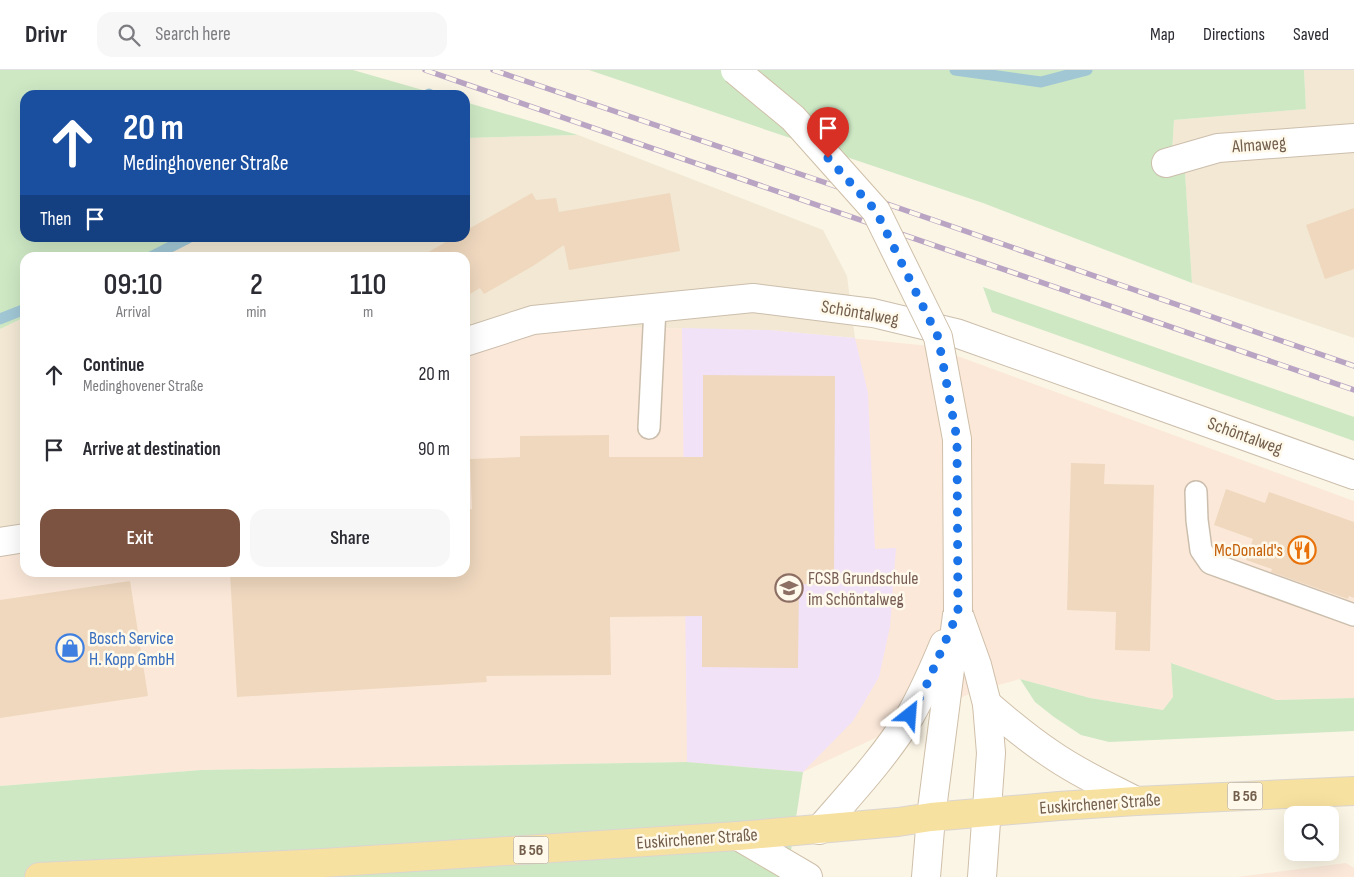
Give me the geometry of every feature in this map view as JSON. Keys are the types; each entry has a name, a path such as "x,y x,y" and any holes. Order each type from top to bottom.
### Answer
{"main road":[{"path":"735,70 793,118 876,211 938,337 957,439 958,612 931,817 926,877"},
{"name":"Almaweg","path":"1166,163 1218,148 1354,138"},
{"name":"Schöntalweg","path":"470,340 533,320 753,298 872,313 956,333 1354,475"},
{"path":"0,542 20,539"},
{"path":"958,612 977,665 987,704 992,754 982,877"},
{"path":"819,830 892,744 926,686 958,612"},
{"path":"987,704 1018,731 1083,775 1136,801"},
{"name":"Euskirchener Straße","path":"39,877 323,863 738,836 819,830 987,812 1136,801 1354,791"},
{"path":"738,836 808,877"}],"lane":[{"path":"649,428 655,308"},
{"path":"1196,492 1201,550 1210,563 1354,615"}],"shaded area":[{"path":"1304,70 1354,70 1354,338 1192,283 1185,172 1172,153 1174,120 1306,109"},
{"path":"578,135 823,230 847,276 855,338 769,330 536,326 470,350 470,252 166,252 187,242 470,242 470,138"},
{"path":"20,319 20,551 0,554 0,329"},
{"path":"536,326 769,330 930,346 1354,501 1354,698 1271,700 1172,663 1173,697 1163,710 1090,698 1020,679 971,693 803,772 687,762 201,770 0,786 0,554 20,551 20,577 470,577 470,350"},
{"name":"FCSB Grundschule im Schöntalweg","path":"682,328 769,330 855,338 868,393 875,549 896,548 890,627 879,677 853,721 803,772 687,762"},
{"path":"1346,863 1354,868 1354,877 1237,877"}],"green space":[{"path":"0,70 353,70 423,90 20,90 20,242 187,242 164,252 20,252 20,319 0,329"},
{"path":"589,70 1304,70 1306,109 1174,120 1172,153 1185,172 1192,283 983,203"},
{"path":"470,103 578,135 470,138"},
{"path":"983,287 1354,417 1354,441 992,312"},
{"path":"1171,663 1276,700 1354,698 1354,731 1109,742 1081,735 1054,717 1035,702 1020,679 1090,698 1163,710 1173,697"},
{"path":"687,762 803,772 787,877 0,877 0,786 201,770"}],"building":[{"path":"532,193 536,200 556,198 559,212 670,193 680,251 569,270 564,245 533,266 484,294 480,288 470,294 470,252 428,252 446,242 470,242 470,228"},
{"path":"1354,208 1354,269 1325,279 1306,225"},
{"path":"703,375 835,376 834,585 799,584 798,668 702,667 702,616 610,617 611,675 486,676 487,682 237,697 230,577 470,577 470,509 472,509 470,459 520,457 520,436 609,435 609,457 703,457"},
{"path":"1071,463 1105,464 1104,484 1154,485 1150,651 1115,650 1116,612 1067,610"},
{"name":"McDonald's","path":"1226,489 1265,503 1269,492 1354,522 1354,598 1349,596 1348,599 1271,572 1272,569 1246,560 1253,539 1214,525"},
{"name":"Bosch Service H. Kopp GmbH","path":"130,581 148,696 0,718 0,600"}],"waterway":[{"path":"955,70 1041,82 1087,70"},
{"path":"161,252 180,242"},
{"path":"0,319 20,311"}],"railway":[{"path":"425,70 1354,390"},
{"path":"493,70 841,188 1354,366"}],"place":[{"name":"McDonald's","path":"1302,550"},
{"name":"FCSB Grundschule im Schöntalweg","path":"789,588"},
{"name":"Bosch Service H. Kopp GmbH","path":"70,648"}],"route":[{"path":"828,158 876,211 938,337 957,439 958,612 926,686 910,715"}]}
